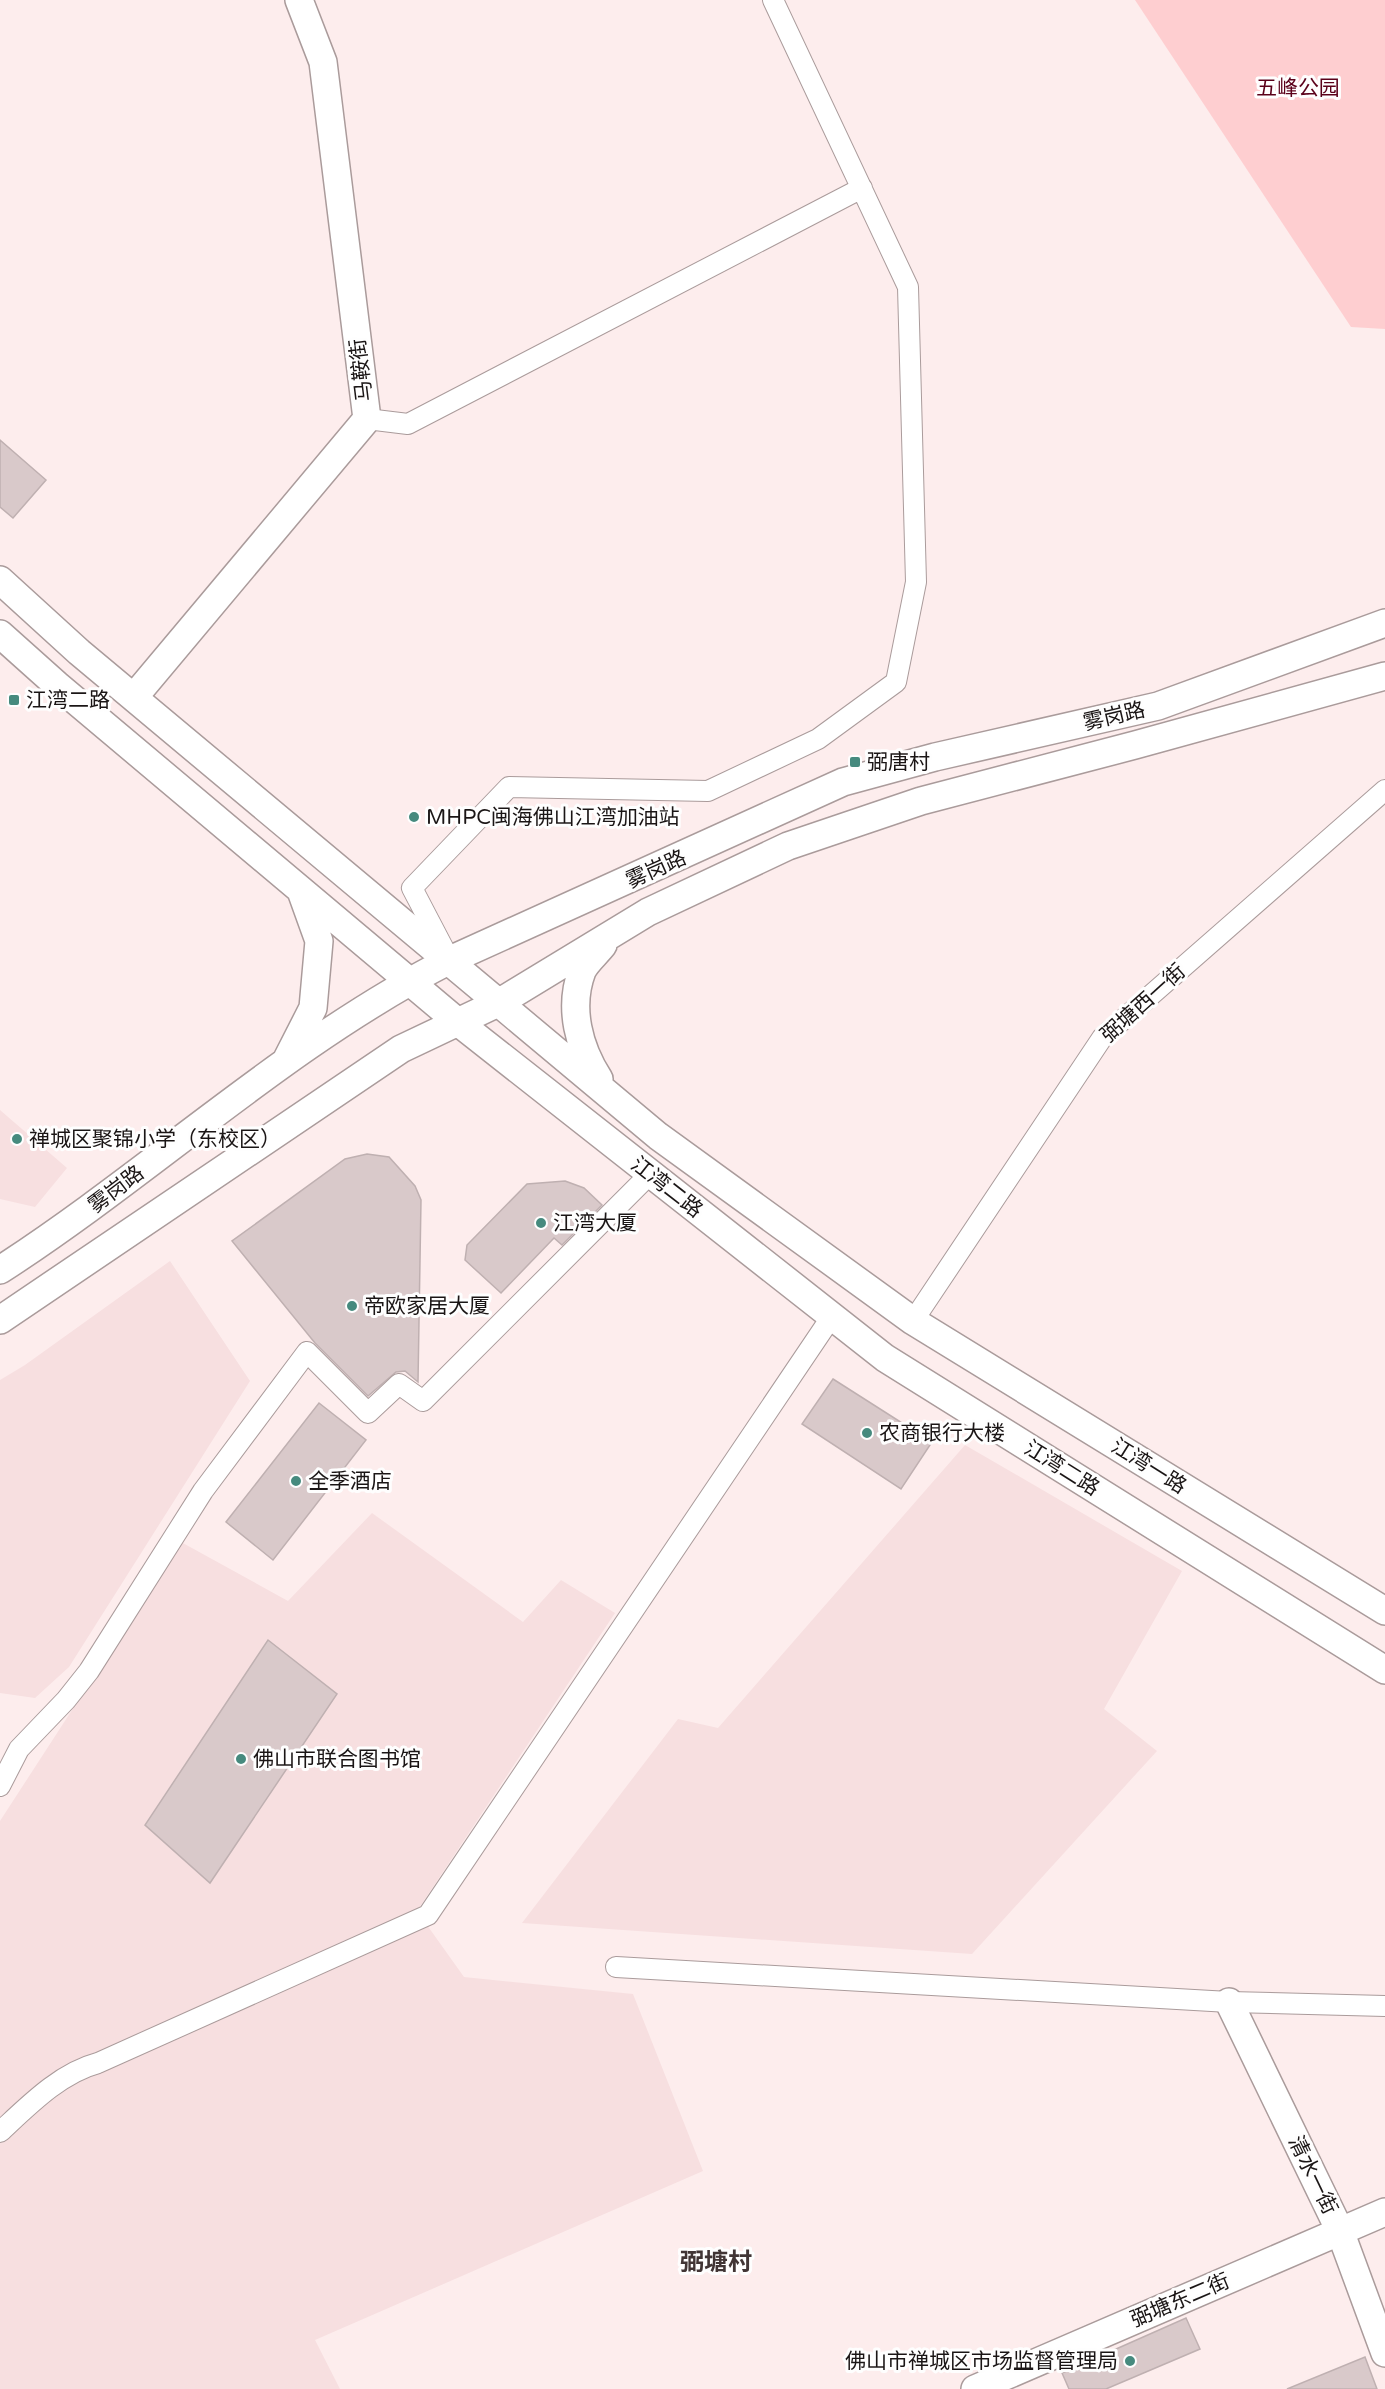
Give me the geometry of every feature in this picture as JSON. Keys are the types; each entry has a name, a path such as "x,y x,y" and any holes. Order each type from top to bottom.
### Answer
{"main road":[{"name":"马鞍街","path":"134,697 367,419 323,62 299,0"},
{"name":"江湾二路","path":"0,580 134,697 658,1136 913,1322"},
{"name":"雾岗路","path":"0,1270 60,1232 286,1061 410,981 450,960 843,782 934,757 1158,706 1385,623"},
{"name":"江湾二路","path":"0,634 57,685 459,1023 885,1358 1385,1670"},
{"name":"雾岗路","path":"0,1320 401,1049 500,1002 648,912 788,846 921,801 1385,676"},
{"path":"286,1061 313,1008 319,941 301,890"},
{"path":"607,1093 584,1056 575,1013 582,970 615,932"},
{"name":"江湾一路","path":"913,1322 1385,1611"},
{"name":"清水一街","path":"1229,2002 1340,2230 1385,2353"},
{"name":"弼塘东二街","path":"975,2389 1385,2212"}],"street":[{"path":"450,960 412,888 509,787 708,791 818,739 896,682 916,582 908,286 773,0"},
{"path":"367,419 408,424 862,188"},
{"name":"弼塘西一街","path":"913,1322 1102,1038 1385,790"},
{"path":"0,1786 19,1749 66,1701 89,1671 203,1491 307,1352 368,1413 399,1384 423,1401 650,1174"},
{"path":"0,2132 38,2097 85,2067 99,2063 428,1915 832,1316"},
{"path":"616,1967 1229,2002 1385,2006"}],"shaded area":[{"name":"禅城区聚锦小学（东校区）","path":"0,1110 67,1168 35,1207 0,1199"},
{"path":"170,1261 250,1381 69,1667 35,1698 0,1693 0,1380 25,1365"},
{"path":"965,1445 1182,1571 1104,1709 1157,1751 972,1954 522,1923 678,1719 718,1728"},
{"path":"372,1513 523,1622 561,1580 615,1613 417,1911 464,1977 633,1994 703,2171 315,2340 340,2389 0,2389 0,1821 181,1542 288,1601"}],"green space":[{"name":"五峰公园","path":"1135,0 1385,0 1385,329 1351,327"}],"building":[{"path":"0,440 46,480 13,518 0,507"},
{"name":"帝欧家居大厦","path":"367,1154 389,1157 415,1186 421,1200 418,1382 405,1371 396,1372 368,1396 315,1343 232,1241 345,1159"},
{"name":"江湾大厦","path":"565,1181 584,1188 602,1205 562,1245 554,1238 501,1293 465,1260 467,1245 527,1184"},
{"name":"农商银行大楼","path":"833,1379 932,1442 901,1489 802,1424"},
{"name":"全季酒店","path":"319,1403 366,1440 273,1560 226,1522"},
{"name":"佛山市联合图书馆","path":"268,1640 337,1694 210,1883 145,1825"},
{"name":"佛山市禅城区市场监督管理局","path":"1186,2318 1200,2349 1106,2389 1069,2389 1062,2373"},
{"path":"1365,2357 1377,2389 1287,2389"}],"place":[{"name":"江湾二路","path":"14,700"},
{"name":"弼唐村","path":"855,762"},
{"name":"MHPC闽海佛山江湾加油站","path":"414,817"},
{"name":"禅城区聚锦小学（东校区）","path":"17,1139"},
{"name":"江湾大厦","path":"541,1223"},
{"name":"帝欧家居大厦","path":"352,1306"},
{"name":"农商银行大楼","path":"867,1433"},
{"name":"全季酒店","path":"296,1481"},
{"name":"佛山市联合图书馆","path":"241,1759"},
{"name":"佛山市禅城区市场监督管理局","path":"1130,2361"}],"district":[{"name":"弼塘村","path":"716,2262"}]}
